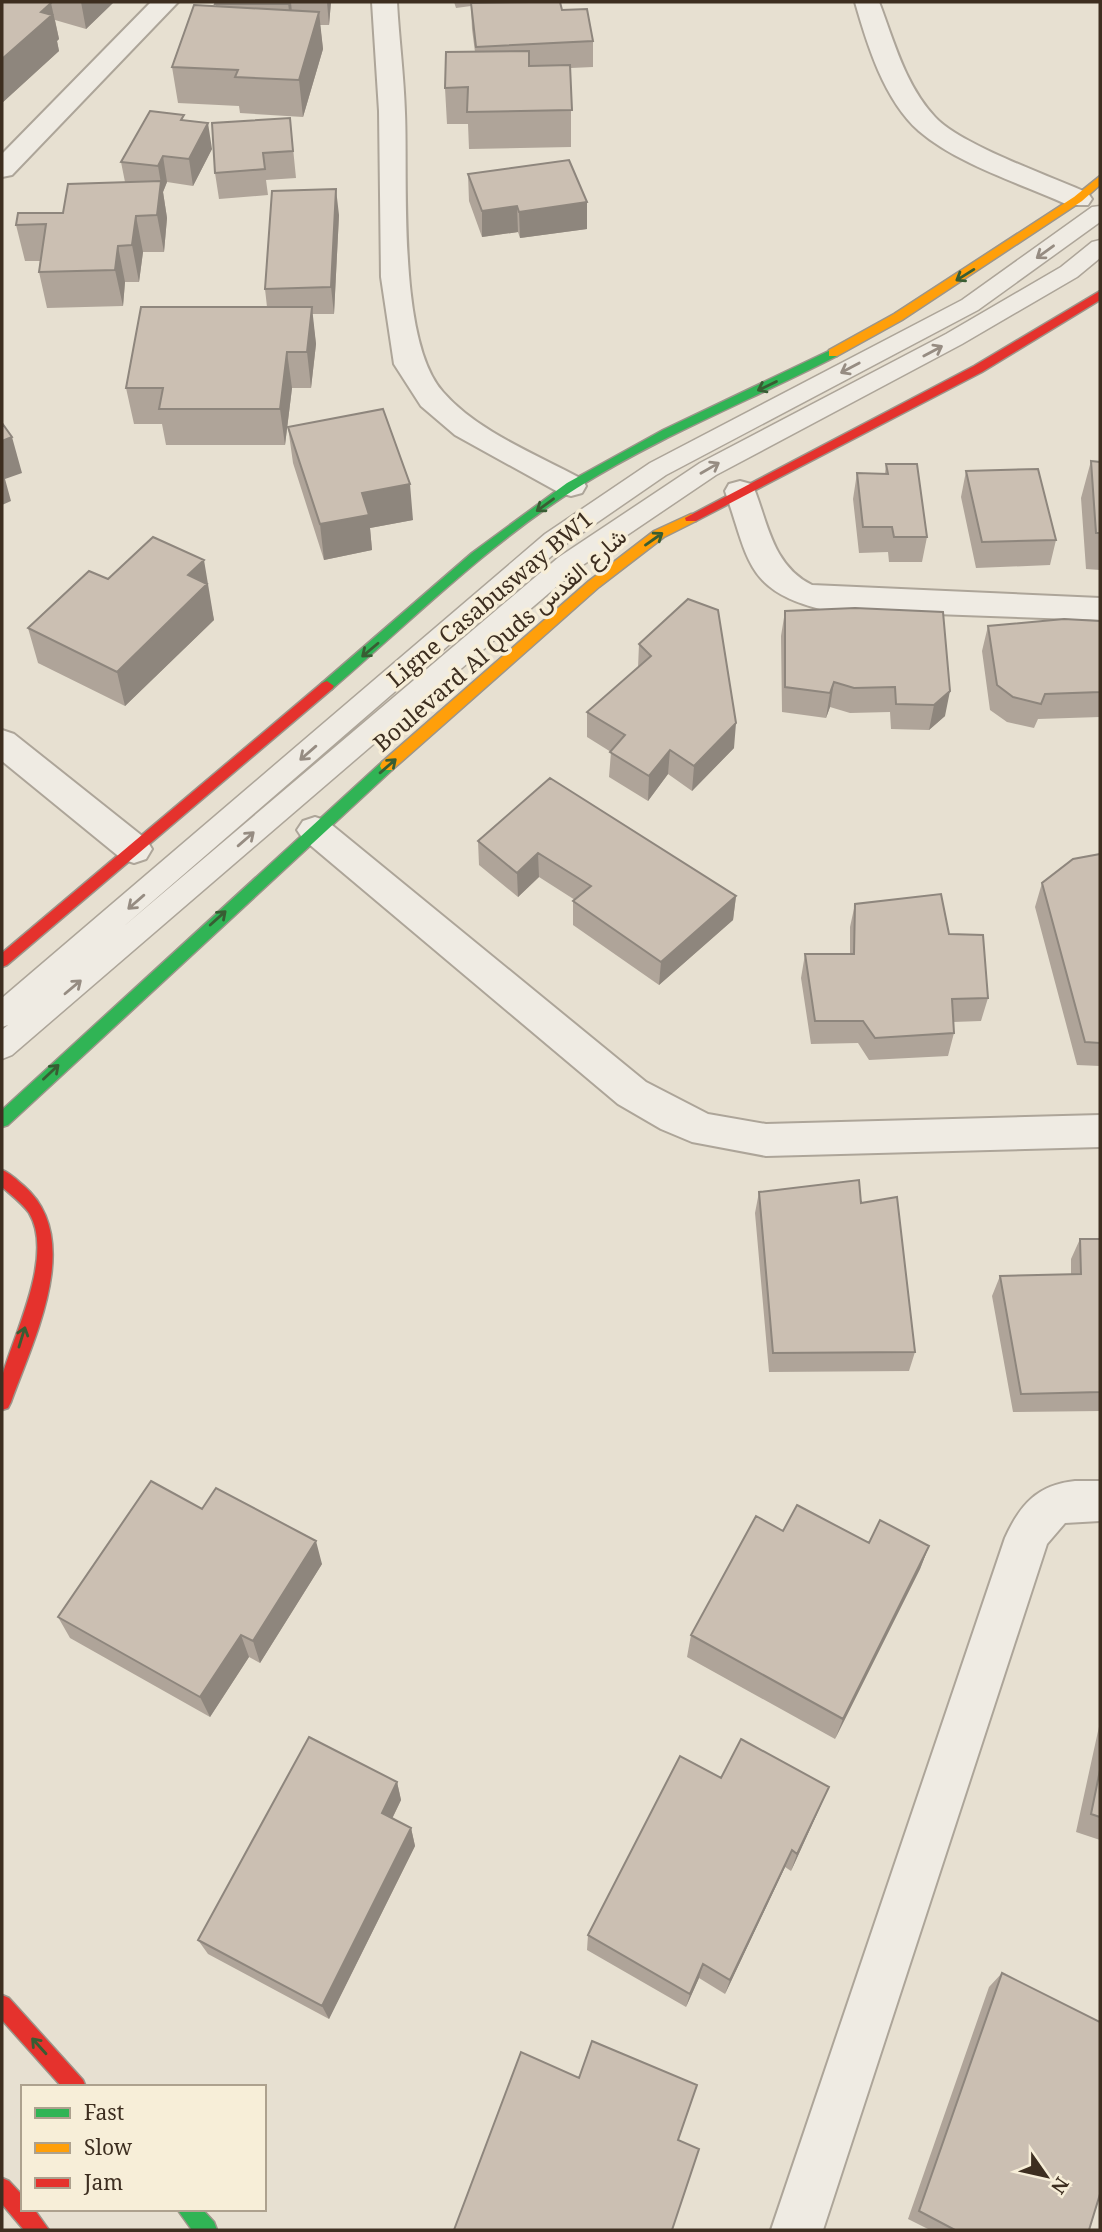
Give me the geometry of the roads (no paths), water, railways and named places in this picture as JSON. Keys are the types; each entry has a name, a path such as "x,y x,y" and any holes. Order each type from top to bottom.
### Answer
{"main road":[{"path":"2,961 517,525 571,486 610,463 823,358 898,317 1089,206 1100,179"},
{"name":"Boulevard Al Quds شارع القدس","path":"2,1120 315,830 594,584 659,534 978,369 1100,295"},
{"path":"2,1177 38,1215 44,1246 44,1265 2,1402"},
{"path":"2,2005 74,2085"},
{"path":"2,2188 21,2210"},
{"path":"22,2211 38,2230"},
{"path":"189,2211 206,2230"}],"street":[{"path":"2,169 166,2"},
{"path":"384,2 392,111 395,277 409,364 432,400 467,428 571,486"},
{"path":"867,2 887,60 907,98 928,124 956,144 1089,206"},
{"path":"740,491 772,575 796,593 824,599 1100,609"},
{"path":"2,743 134,849"},
{"path":"315,830 632,1093 675,1118 706,1130 766,1140 1100,1131"},
{"path":"797,2230 974,1705 1027,1538 1037,1515 1060,1502 1100,1501"}],"lane":[{"name":"Ligne Casabusway BW1","path":"2,1014 554,540 658,469 970,305 1089,206"},
{"name":"Ligne Casabusway BW1","path":"2,1047 568,563 708,469 954,339 1069,272 1100,247"}]}
